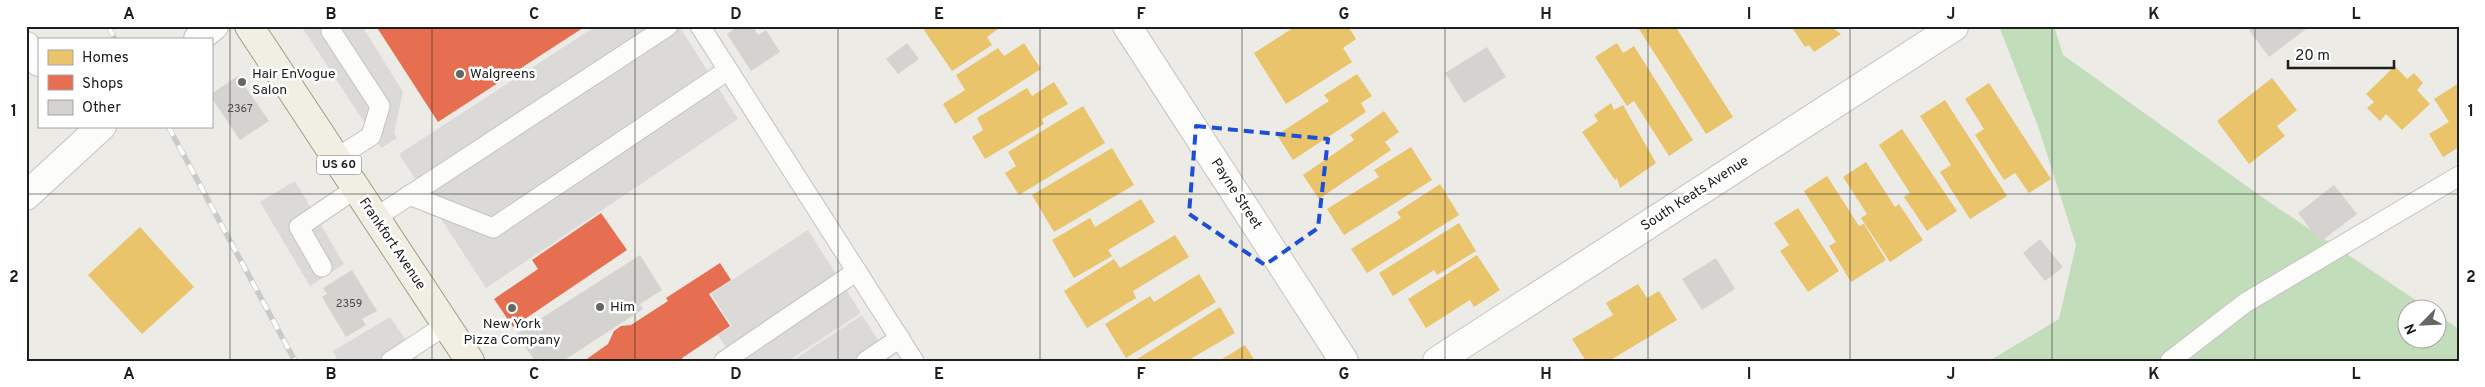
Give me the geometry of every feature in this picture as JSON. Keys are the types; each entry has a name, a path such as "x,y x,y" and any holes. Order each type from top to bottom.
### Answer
{"main road":[{"name":"Frankfort Avenue","path":"249,26 470,361"}],"street":[{"path":"199,38 214,26"},
{"name":"Payne Street","path":"1127,26 1344,361"},
{"name":"South Keats Avenue","path":"1437,361 1954,27"},
{"path":"26,46 38,61"},
{"path":"26,196 95,129"}],"lane":[{"path":"331,26 331,31 380,106 371,136 335,159"},
{"path":"375,218 668,26"},
{"path":"700,26 914,361"},
{"path":"409,195 493,228 728,70"},
{"path":"2170,361 2245,303 2459,176"},
{"path":"322,267 298,227 355,189"},
{"path":"724,361 857,271"},
{"path":"391,361 446,325"},
{"path":"866,361 900,338"}],"highlighted area":[{"path":"1196,126 1328,139 1318,228 1265,265 1189,214"}],"green space":[{"path":"1999,26 2054,26 2063,55 2269,202 2416,300 2398,300 2398,350 2448,350 2448,322 2459,329 2459,361 1989,361 2059,319 2076,245 2039,129"}],"shaded area":[{"path":"362,26 403,92 394,133 397,138 381,148 302,27"},
{"path":"596,26 679,26 738,119 486,288 399,154"},
{"path":"295,181 344,264 310,286 260,202"},
{"path":"808,230 861,313 788,361 735,361 718,335 732,326 711,294"},
{"path":"862,315 891,361 792,361"},
{"path":"390,317 420,361 338,361 333,351"}],"building: Homes":[{"path":"930,26 1002,26 987,37 992,45 952,71 924,30"},
{"path":"1296,26 1327,26 1328,28 1348,26 1356,39 1343,48 1352,62 1286,104 1254,53"},
{"path":"1637,26 1675,26 1733,117 1706,134"},
{"path":"1791,26 1838,26 1834,29 1841,34 1814,52 1809,45 1805,47"},
{"path":"1024,43 1041,69 955,124 943,104 965,90 956,75 998,48 1004,56"},
{"path":"1617,43 1623,53 1634,46 1693,140 1669,156 1634,101 1627,106 1595,57"},
{"path":"2395,66 2407,79 2414,73 2423,83 2417,90 2430,104 2402,130 2386,114 2380,121 2367,108 2374,102 2366,94"},
{"path":"1357,74 1372,96 1361,103 1366,112 1293,160 1277,135 1329,101 1324,95"},
{"path":"2272,78 2297,110 2277,126 2285,136 2249,164 2217,121"},
{"path":"1054,82 1068,104 1042,119 1044,124 985,159 972,137 983,130 977,118 1027,88 1032,96"},
{"path":"1989,83 2051,179 2029,193 2015,173 2004,180 1975,135 1984,129 1965,99"},
{"path":"2459,83 2459,147 2443,157 2429,134 2449,122 2434,99"},
{"path":"1945,100 2007,196 1970,219 1940,172 1951,165 1920,116"},
{"path":"1611,103 1614,110 1623,105 1656,163 1620,188 1617,178 1615,180 1582,132 1598,121 1594,115"},
{"path":"1083,106 1105,143 1019,195 1005,173 1016,166 1008,152"},
{"path":"1384,111 1399,132 1385,142 1391,150 1319,199 1303,175 1354,140 1350,135"},
{"path":"1902,129 1957,211 1927,231 1904,197 1910,193 1879,145"},
{"path":"1411,147 1432,180 1344,235 1327,209 1379,177 1374,170"},
{"path":"1112,148 1134,185 1054,232 1032,195"},
{"path":"1866,162 1895,207 1899,204 1923,240 1890,262 1861,218 1867,214 1843,177"},
{"path":"1827,176 1859,226 1864,224 1886,260 1851,282 1829,246 1836,242 1804,191"},
{"path":"1440,184 1459,215 1367,273 1351,249 1401,218 1397,212"},
{"path":"1141,199 1155,222 1108,250 1112,256 1074,278 1052,240 1090,218 1095,227"},
{"path":"1798,208 1839,271 1808,292 1780,251 1789,245 1774,223"},
{"path":"1459,223 1476,251 1437,275 1434,270 1393,296 1379,273"},
{"path":"140,227 194,287 142,334 88,275"},
{"path":"1175,235 1189,257 1133,291 1136,298 1087,328 1064,291 1114,259 1120,268"},
{"path":"1477,255 1500,290 1474,307 1470,300 1426,328 1408,299"},
{"path":"1199,274 1216,302 1126,358 1105,324 1150,296 1154,302"},
{"path":"1638,284 1647,298 1659,291 1677,320 1609,361 1586,361 1572,339 1613,315 1606,303"},
{"path":"1220,307 1235,333 1192,358 1194,361 1134,361"},
{"path":"1245,345 1255,361 1219,361"}],"building: Shops":[{"name":"Walgreens","path":"376,26 586,26 438,122"},
{"path":"601,213 627,250 513,327 494,299 538,269 532,260"},
{"path":"720,263 731,280 709,294 730,326 682,358 684,361 584,361 608,344 614,331 621,326 631,325 668,301 666,298"}],"building: Other":[{"path":"738,26 753,26 758,35 766,30 780,52 751,71 727,34"},
{"path":"2255,26 2310,26 2269,57 2249,30"},
{"path":"907,43 919,59 898,74 886,59"},
{"path":"1487,47 1506,77 1464,103 1445,73"},
{"path":"238,76 269,121 240,140 212,98 212,93"},
{"path":"2334,185 2357,214 2320,242 2298,213"},
{"path":"2040,239 2063,267 2045,281 2023,253"},
{"name":"Him","path":"640,255 662,290 640,304 643,309 563,361 535,361 517,334"},
{"path":"1716,258 1735,289 1702,310 1682,279"},
{"path":"352,270 377,311 362,319 366,325 346,337 322,297 327,294 323,288"}],"railway":[{"path":"108,26 114,38"},
{"path":"169,128 295,361"}],"place":[{"name":"Walgreens","path":"460,74"},
{"name":"Hair EnVogue Salon","path":"242,82"},
{"name":"Him","path":"600,307"},
{"name":"New York Pizza Company","path":"512,308"}]}
